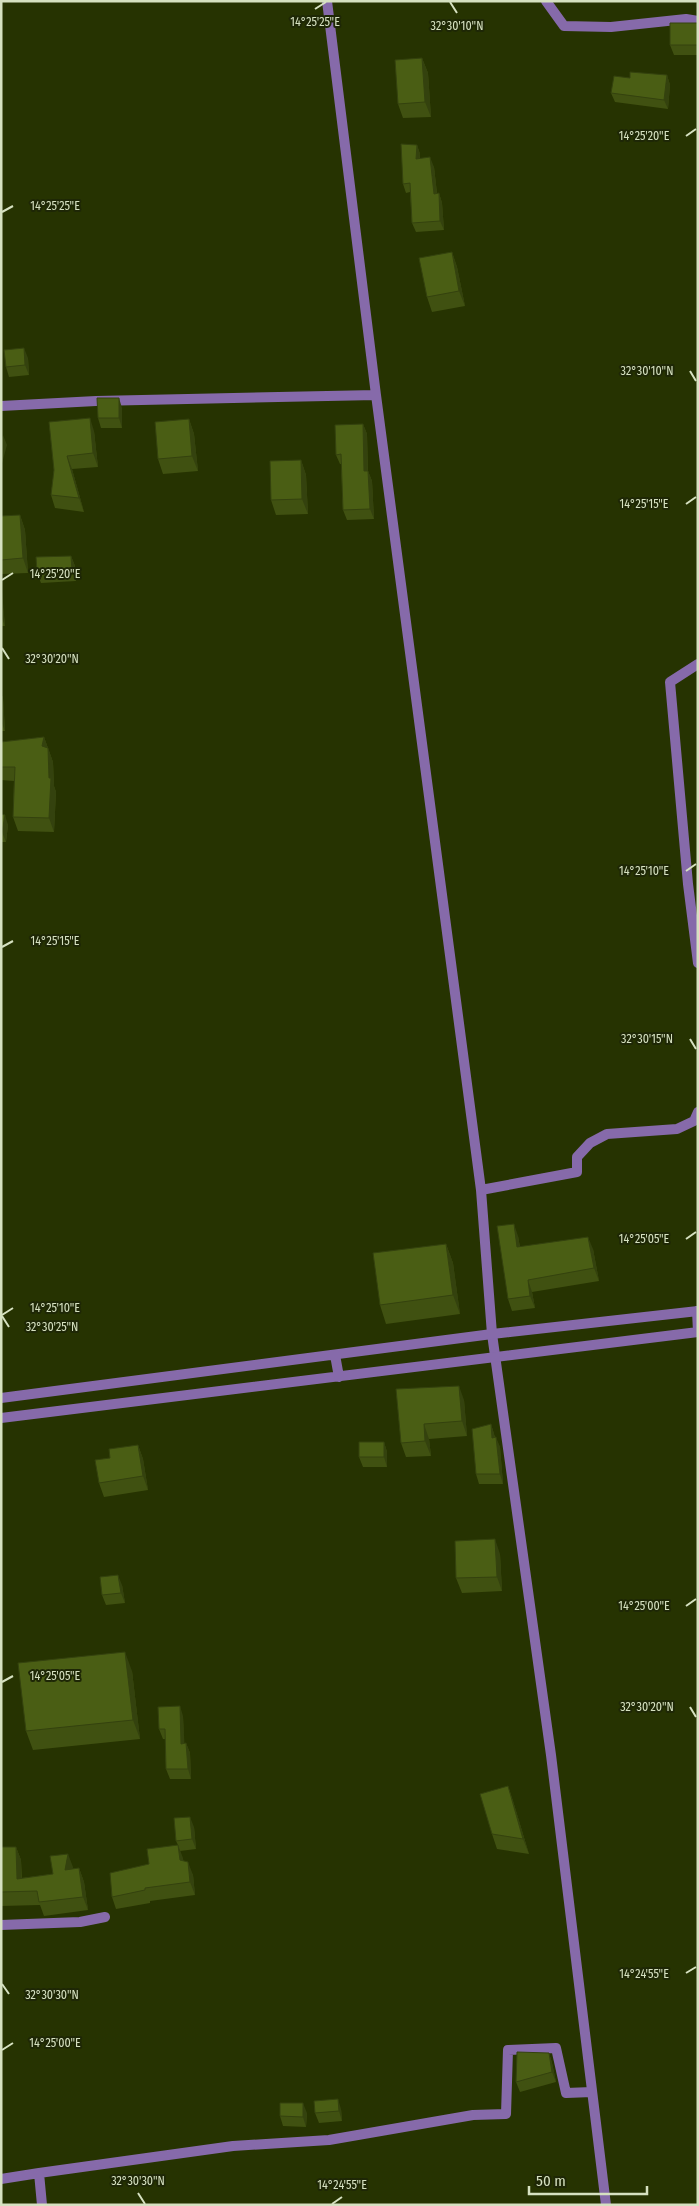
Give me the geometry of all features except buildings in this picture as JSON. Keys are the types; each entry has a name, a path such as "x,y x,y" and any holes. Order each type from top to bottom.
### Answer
{"street":[{"path":"327,1 376,395 481,1190 492,1334 549,1746 606,2205"},
{"path":"546,1 564,26 611,27 686,20 698,21"},
{"path":"1,406 96,401 376,395"},
{"path":"698,664 670,682 688,884 698,963"},
{"path":"481,1190 577,1172 577,1158 590,1143 607,1134 677,1129 694,1120 698,1112"},
{"path":"1,1398 492,1334 697,1311 698,1332 496,1359 1,1418"},
{"path":"335,1355 339,1377"},
{"path":"1,1925 80,1922 105,1917"},
{"path":"1,2179 233,2146 329,2140 473,2115 506,2114 508,2050 556,2048 566,2093 592,2092"},
{"path":"40,2173 42,2205"}]}
